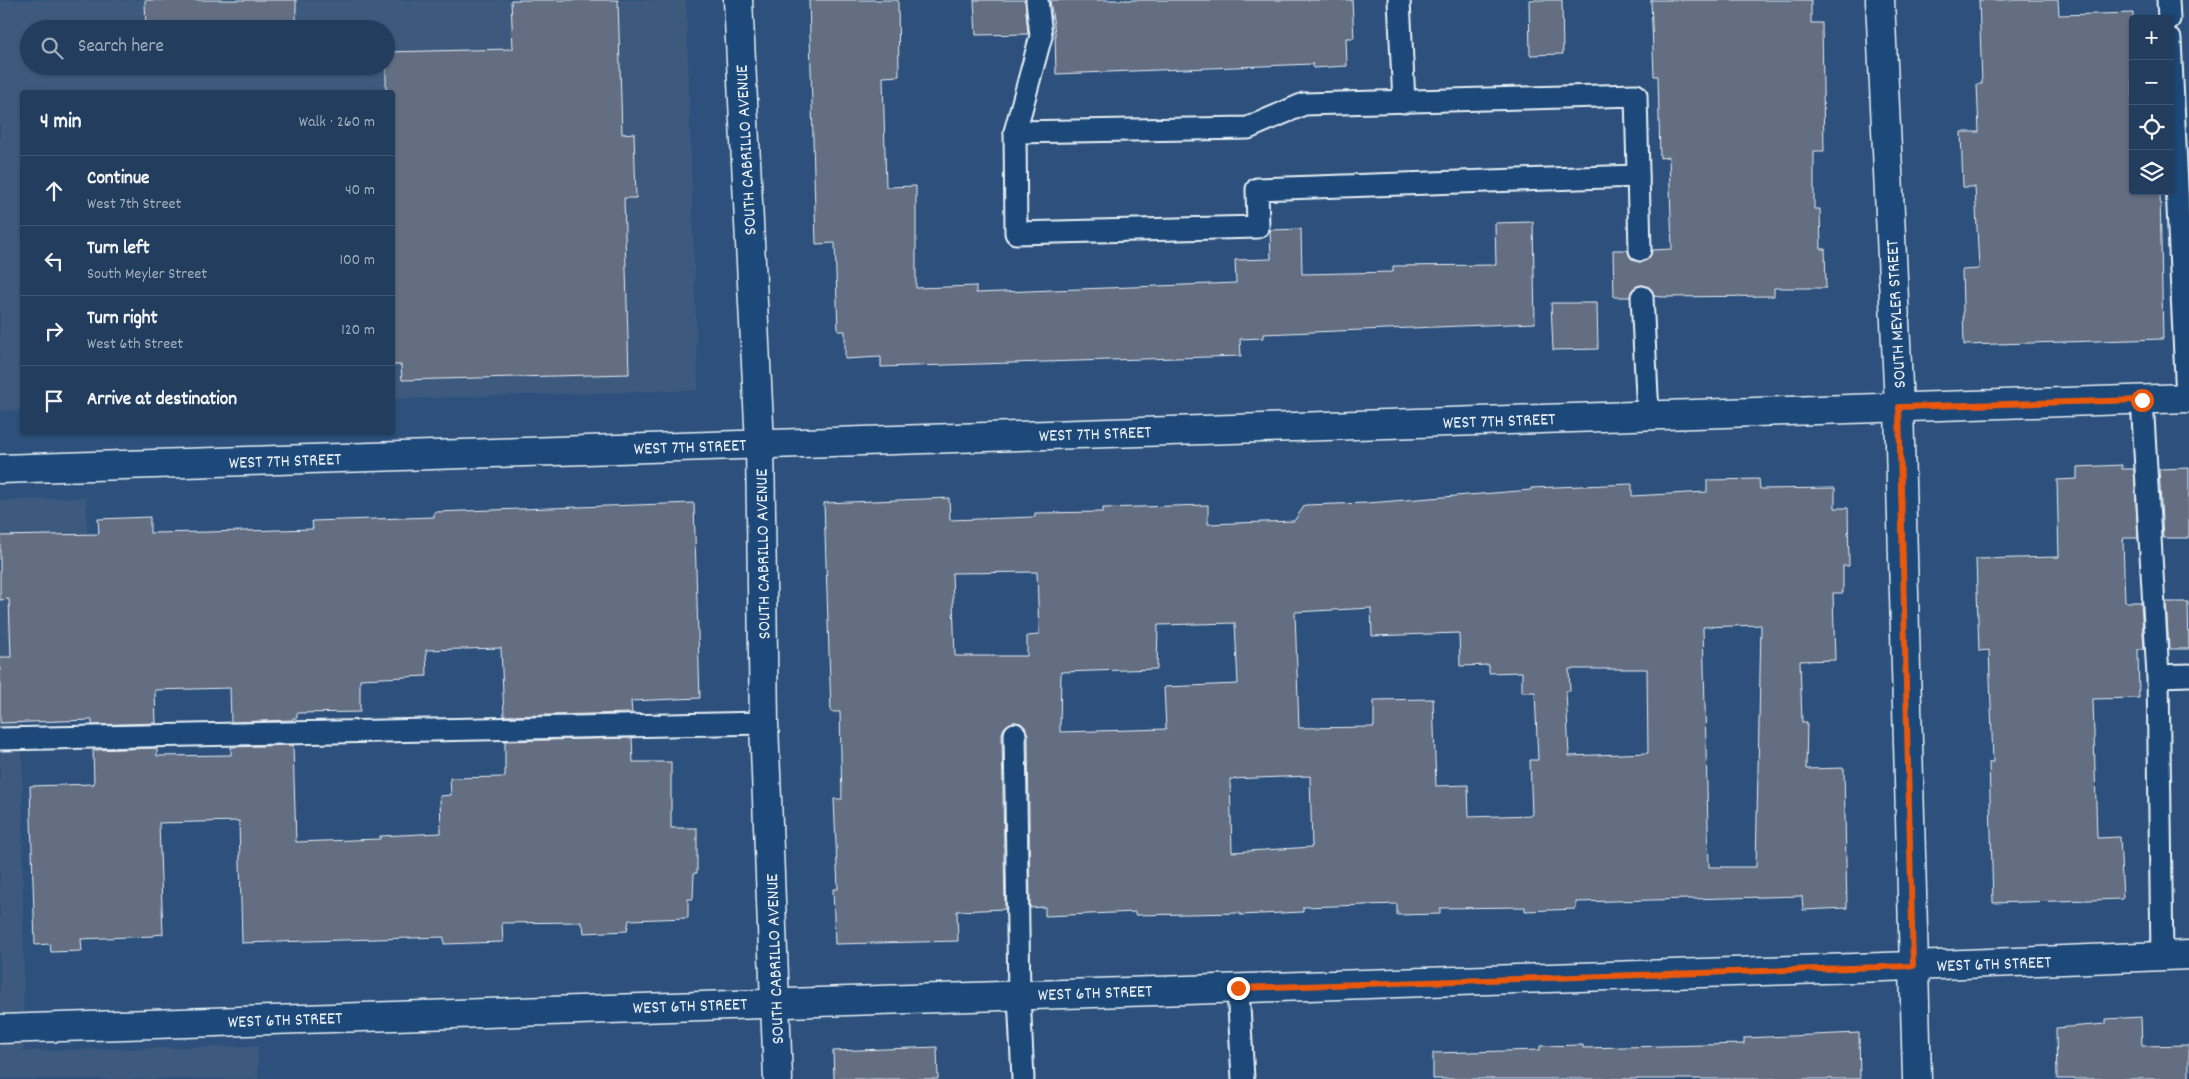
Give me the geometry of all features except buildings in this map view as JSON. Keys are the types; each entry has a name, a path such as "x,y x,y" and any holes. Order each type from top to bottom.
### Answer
{"street":[{"name":"SOUTH CABRILLO AVENUE","path":"738,0 760,444 764,723 778,1079"},
{"name":"SOUTH MEYLER STREET","path":"1880,0 1899,407 1917,1079"},
{"name":"WEST 7TH STREET","path":"0,469 2188,398"},
{"name":"WEST 6TH STREET","path":"0,1029 1913,966 2189,955"}],"lane":[{"path":"1037,0 1041,36 1015,132 1016,233 1258,227 1257,188 1638,176"},
{"path":"1399,0 1404,102"},
{"path":"2168,0 2169,15"},
{"path":"2171,60 2188,398"},
{"path":"1015,132 1248,128 1304,104 1636,95 1640,250"},
{"path":"1642,297 1648,416"},
{"path":"2142,400 2158,676 2162,956"},
{"path":"2158,676 2189,675"},
{"path":"0,739 764,723"},
{"path":"1016,734 1019,995 1023,1079"},
{"path":"1238,988 1243,1079"}],"shaded area":[{"path":"0,0 686,0 698,390 395,399 395,90 20,90 20,410 0,411"},
{"path":"86,497 92,720 22,719 24,1051 258,1046 258,1079 0,1079 0,501"}],"route":[{"path":"1238,988 1913,966 1899,407 2142,400"}]}
